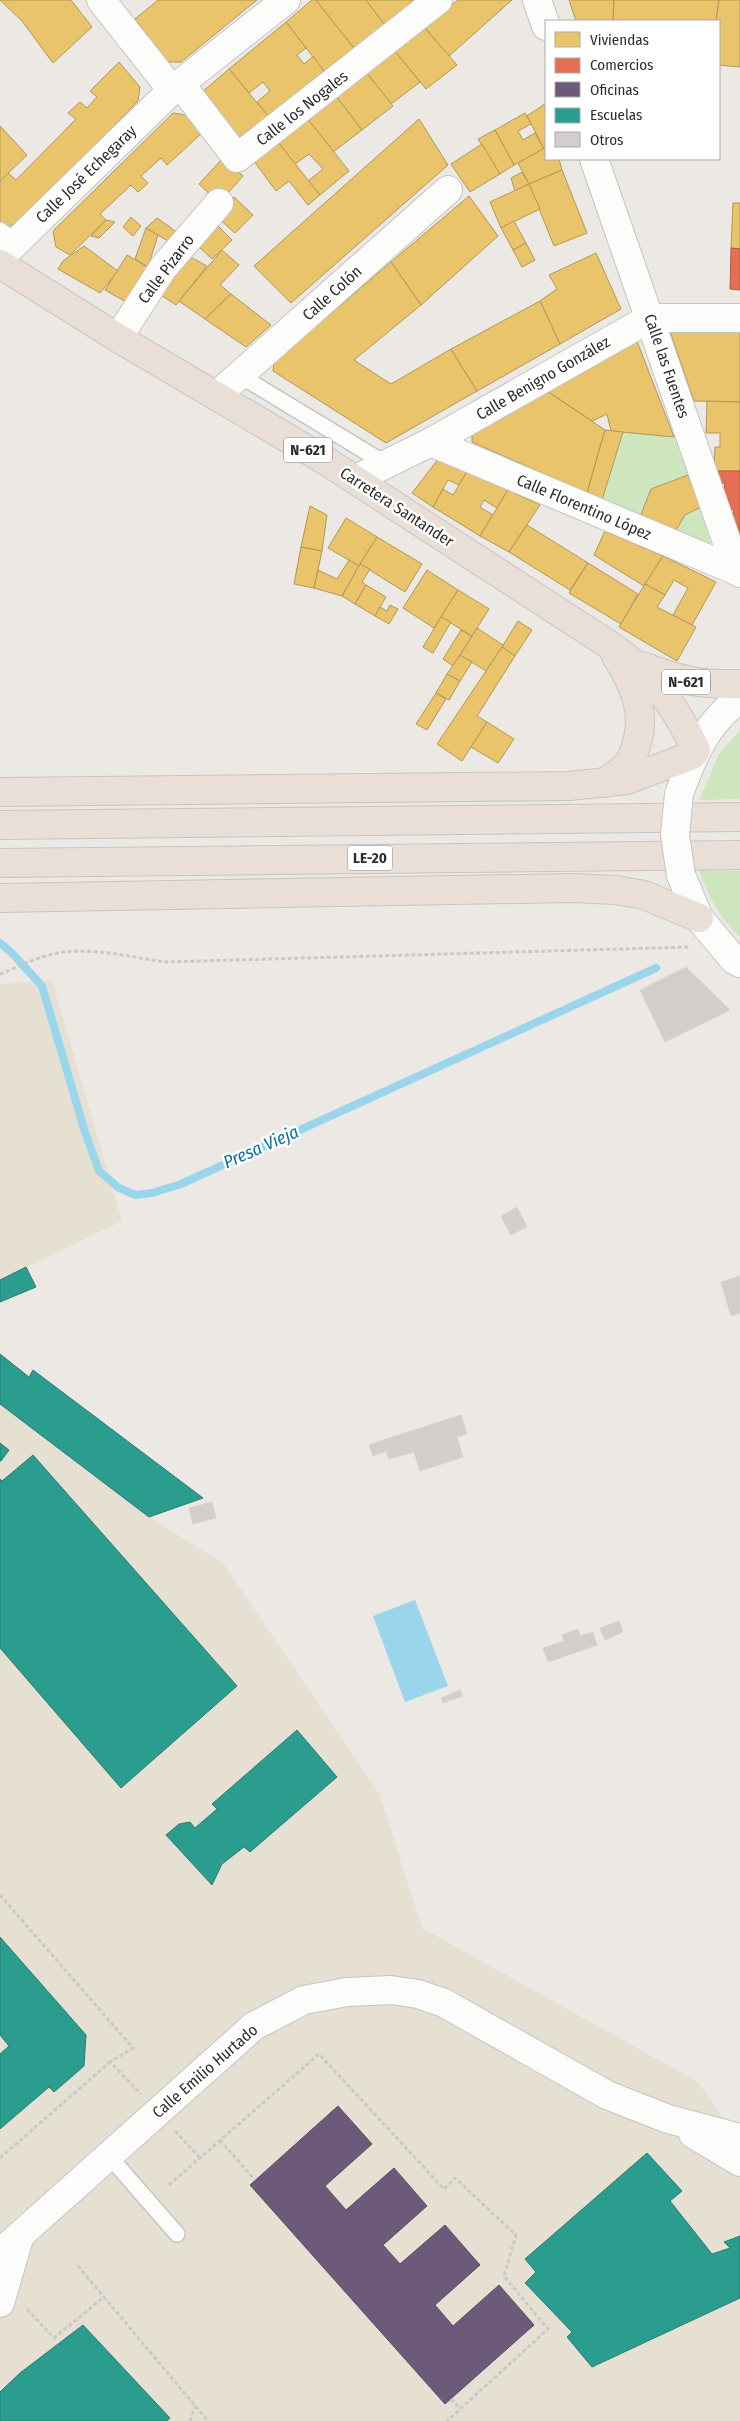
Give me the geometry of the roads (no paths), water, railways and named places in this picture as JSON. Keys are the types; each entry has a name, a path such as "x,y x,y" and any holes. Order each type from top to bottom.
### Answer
{"highway":[{"name":"Carretera Santander","path":"0,264 118,338 356,480 635,663"},
{"path":"602,784 626,767 634,755 641,731 640,708 633,686 610,646"},
{"name":"N-621","path":"635,663 686,682 710,685 740,684"},
{"name":"N-621","path":"635,663 657,685 687,731 695,753"},
{"path":"0,792 602,784 627,780 650,773 695,753"},
{"path":"0,825 740,817"},
{"name":"LE-20","path":"0,863 740,855"},
{"path":"0,898 573,888 616,890 644,895 699,918"}],"street":[{"path":"101,0 177,88"},
{"name":"Calle José Echegaray","path":"5,243 177,88 286,0"},
{"name":"Calle los Nogales","path":"177,88 237,158 438,0"},
{"path":"537,0 545,23"},
{"name":"Calle las Fuentes","path":"594,160 739,572"},
{"name":"Calle Colón","path":"216,396 448,190"},
{"name":"Calle Pizarro","path":"118,338 174,254 219,203"},
{"name":"Calle Benigno González","path":"356,480 431,442 650,318 740,318"},
{"name":"Calle Florentino López","path":"431,442 739,572"},
{"path":"740,699 714,724 695,753 679,794 675,835 681,875 699,918 734,960 740,963"},
{"name":"Calle Emilio Hurtado","path":"0,2253 10,2237 109,2156 254,2026 304,2000 347,1992 391,1990 418,1994 444,2003 607,2095 668,2119 740,2138"},
{"name":"Calle Emilio Hurtado","path":"668,2119 740,2162"},
{"path":"0,2303 10,2237"}],"lane":[{"name":"Carretera Santander","path":"240,375 386,464"},
{"path":"109,2156 177,2234"}],"water":[{"path":"415,1600 448,1686 405,1702 373,1616"}],"waterway":[{"name":"Presa Vieja","path":"0,943 11,952 42,986 85,1132 99,1171 119,1188 135,1195 152,1193 181,1184 656,968"}]}
